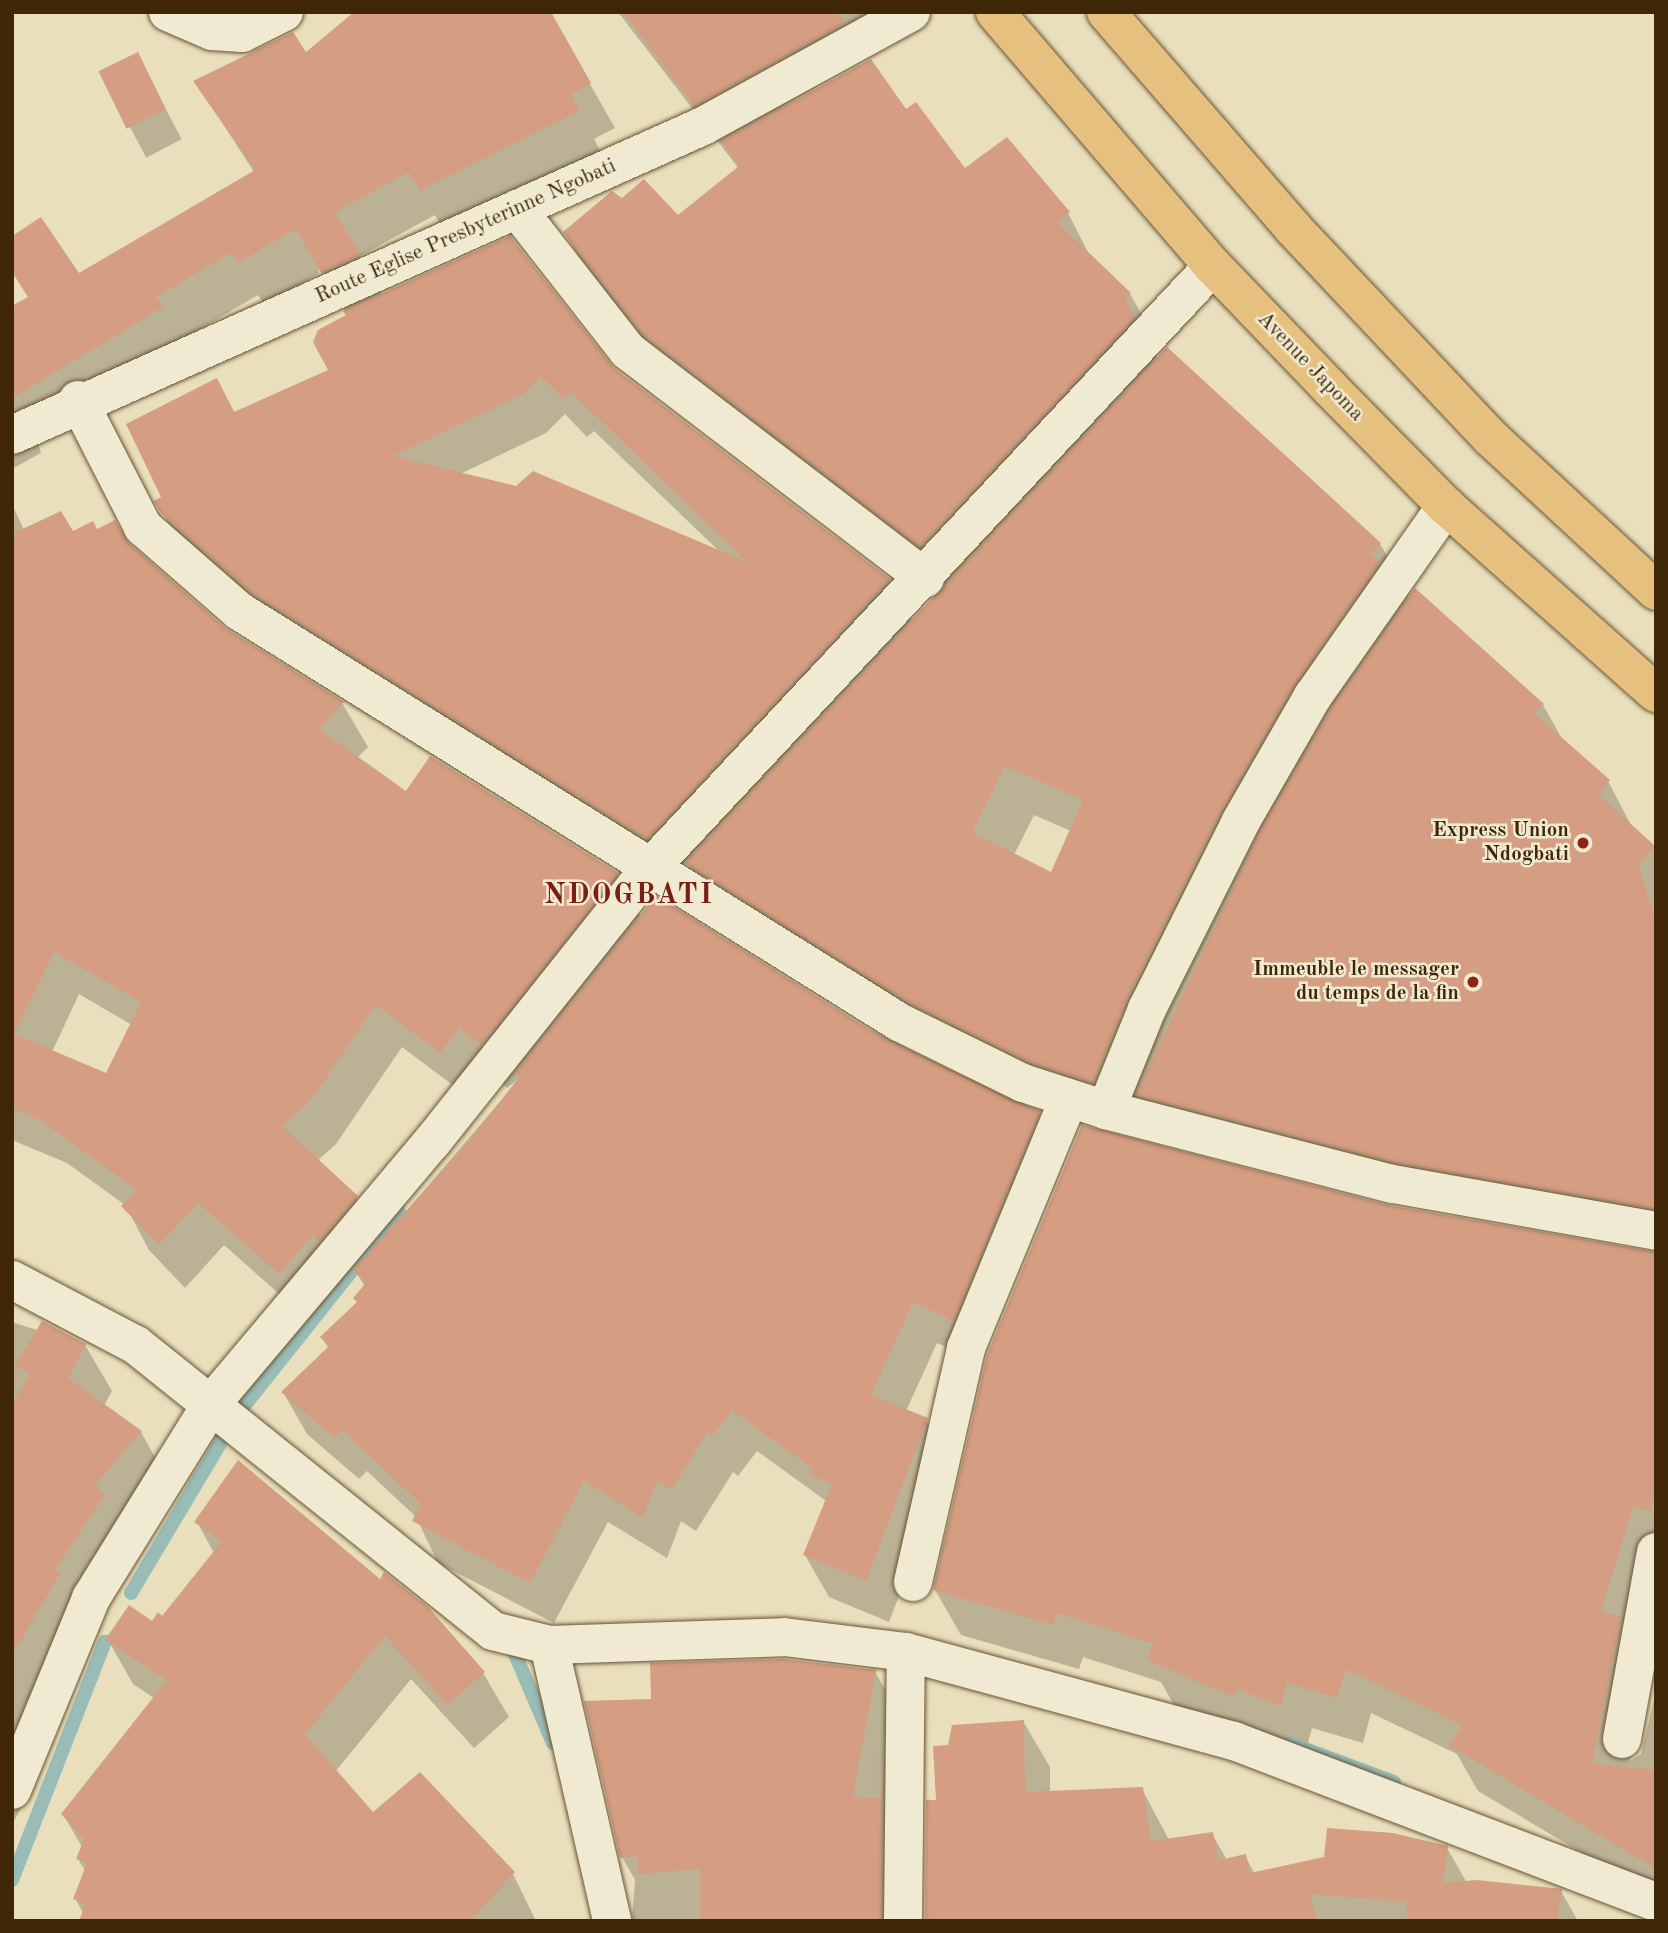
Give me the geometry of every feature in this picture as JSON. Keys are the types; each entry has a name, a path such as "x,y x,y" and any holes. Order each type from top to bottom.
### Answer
{"main road":[{"name":"Avenue Japoma","path":"995,12 1213,266 1446,506 1656,694"},
{"path":"1106,12 1293,228 1491,438 1656,591"}],"street":[{"path":"168,12 212,32 242,33 284,12"},
{"name":"Route Eglise Presbyterinne Ngobati","path":"12,435 78,401 703,126 911,12"},
{"path":"517,209 638,360 925,578"},
{"path":"12,1790 92,1598 212,1403 650,868 925,578 1213,266"},
{"path":"78,401 142,527 166,554 239,611 899,1022 1023,1083 1106,1110 1393,1184 1656,1231"},
{"path":"1106,1110 1147,1009 1241,821 1313,696 1446,506"},
{"path":"912,1582 966,1348 1069,1098"},
{"path":"12,1280 136,1345 212,1403 493,1631 548,1645 784,1637 906,1652 1234,1741 1656,1902"},
{"path":"1622,1739 1656,1552"},
{"path":"548,1645 612,1921"},
{"path":"903,1921 906,1652"}],"building":[{"path":"354,12 551,12 591,83 571,94 579,111 542,130 420,191 409,172 335,212 361,255 321,273 296,229 238,263 231,253 156,297 163,307 12,398 12,306 28,297 12,272 12,236 41,217 79,273 255,170 193,81 293,32 306,52"},
{"path":"623,12 838,12 845,23 694,106"},
{"path":"138,52 166,110 127,129 98,71"},
{"path":"871,59 906,109 916,102 965,168 1007,137 1070,212 1058,223 1131,293 1125,299 1135,318 920,547 644,335 563,232 612,191 622,198 644,179 678,215 739,166 721,141"},
{"path":"510,236 614,368 890,579 647,839 252,593 161,513 154,501 161,497 126,424 217,378 234,412 328,370 313,342 318,330 346,315 343,311","holes":["541,376 563,399 571,392 747,562 533,471 516,486 393,456 523,394"]},
{"path":"1167,347 1381,543 1371,555 1380,562 1295,684 1222,810 1127,999 1093,1083 1031,1063 910,1003 685,863","holes":["1005,766 1083,800 1051,872 972,832"]},
{"path":"61,511 73,531 93,521 97,529 115,520 129,543 225,628 344,702 319,729 406,791 430,756 618,873 481,1045 459,1028 440,1053 376,1005 311,1100 282,1126 358,1196 320,1241 313,1235 279,1274 198,1203 159,1245 121,1206 137,1190 40,1120 12,1108 12,534","holes":["54,952 141,1002 106,1073 14,1034"]},
{"path":"1415,588 1544,704 1535,714 1610,780 1599,795 1655,846 1639,866 1656,922 1656,1209 1398,1163 1136,1095 1260,831 1331,708"},
{"path":"656,896 888,1041 1040,1111 954,1321 913,1302 871,1395 928,1418 866,1581 803,1555 832,1484 809,1474 812,1468 732,1410 713,1435 708,1431 672,1490 657,1481 643,1518 584,1481 530,1583 412,1521 421,1504 342,1430 334,1438 281,1392 329,1346 320,1337 357,1302 353,1298 366,1283 353,1270 471,1139 520,1076 515,1073"},
{"path":"1082,1125 1388,1205 1656,1252 1656,1486 1651,1511 1633,1507 1601,1611 1621,1617 1592,1763 1656,1770 1656,1869 1450,1746 1462,1725 1346,1669 1337,1698 1287,1683 1281,1706 1237,1689 1234,1697 1146,1660 1154,1644 1057,1613 1053,1625 933,1590 987,1355"},
{"path":"42,1321 86,1344 68,1378 142,1431 95,1485 105,1495 55,1570 60,1573 12,1656 12,1404 30,1374 15,1366"},
{"path":"238,1460 380,1579 384,1572 428,1607 485,1672 447,1705 385,1636 305,1734 373,1812 420,1772 515,1872 470,1921 79,1921 86,1904 73,1899 87,1863 76,1859 84,1839 61,1814 167,1680 105,1640 129,1605 152,1621 158,1612 162,1616 222,1541 194,1522"},
{"path":"783,1659 876,1670 853,1797 882,1798 881,1921 700,1921 700,1869 638,1874 637,1857 620,1858 584,1701 651,1699 650,1663"},
{"path":"1024,1720 1025,1792 1143,1787 1151,1841 1213,1832 1219,1860 1246,1854 1250,1873 1324,1857 1327,1828 1393,1833 1448,1846 1443,1883 1477,1880 1562,1889 1557,1921 1408,1921 1406,1902 1310,1894 1317,1921 925,1921 926,1800 936,1800 933,1746 948,1745 952,1725"}],"waterway":[{"path":"131,1593 237,1415 399,1211"},
{"path":"509,1640 553,1743"},
{"path":"12,1880 105,1642"},
{"path":"1289,1743 1394,1782"}],"place":[{"name":"Express Union Ndogbati","path":"1583,843"},
{"name":"Immeuble le messager du temps de la fin","path":"1473,982"}],"district":[{"name":"NDOGBATI","path":"629,896"}]}
